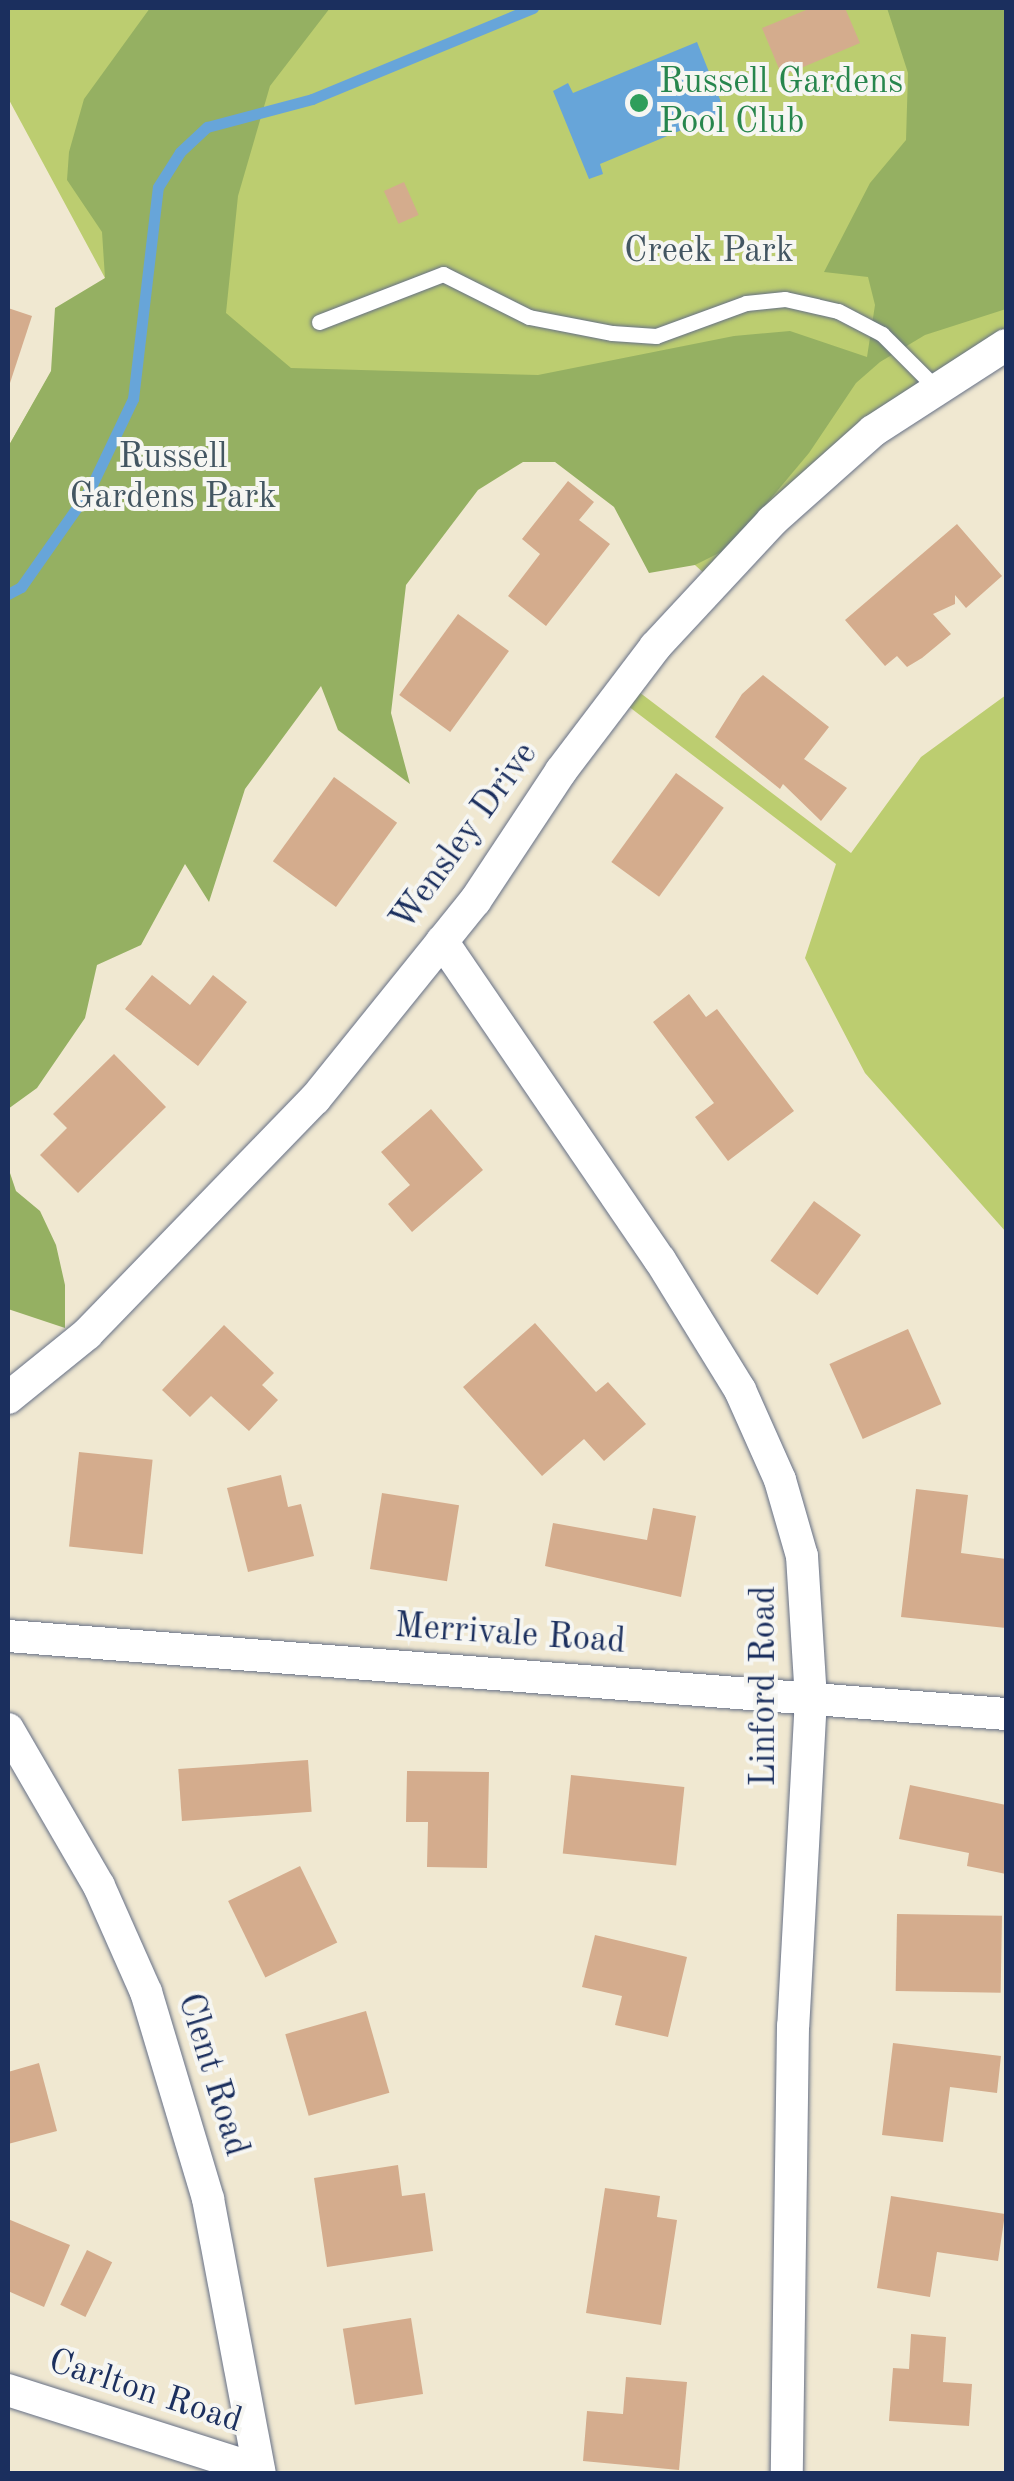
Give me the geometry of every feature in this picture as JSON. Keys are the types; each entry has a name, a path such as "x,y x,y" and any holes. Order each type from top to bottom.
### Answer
{"street":[{"name":"Wensley Drive","path":"8,1398 87,1334 204,1219 315,1099 442,941 655,648 772,521 934,386 1006,345"},
{"name":"Linford Road","path":"442,941 660,1260 740,1390 780,1480 802,1556 811,1698 792,2064 787,2474"},
{"name":"Merrivale Road","path":"8,1636 1006,1714"},
{"name":"Clent Road","path":"8,1729 100,1886 146,1992 208,2199 260,2472"},
{"name":"Carlton Road","path":"8,2390 260,2472"}],"lane":[{"path":"320,322 443,274 528,317 612,333 656,336 746,303 785,299 838,310 882,334 934,386"}],"green space":[{"name":"Creek Park","path":"8,8 1006,8 1006,345 934,386 715,583 542,428 8,447 105,278 8,98"},
{"name":"Russell Gardens Park","path":"150,8 330,8 270,86 238,196 226,313 291,368 538,375 734,336 790,331 867,357 875,305 868,277 824,272 870,183 906,140 908,73 887,8 1006,8 1006,309 925,335 880,362 856,383 809,453 727,549 695,565 649,573 614,507 555,462 523,462 478,490 406,585 391,713 410,784 338,730 321,686 245,789 209,902 185,864 141,945 97,965 85,1018 37,1088 8,1109 8,447 51,371 55,308 105,278 102,232 67,180 69,152 84,99"},
{"path":"639,692 851,853 921,757 1006,695 1006,1232 865,1073 805,958 836,864 628,706"},
{"path":"8,1167 16,1191 40,1211 56,1245 65,1285 65,1328 8,1309"}],"water":[{"name":"Russell Gardens Pool Club","path":"697,42 725,112 600,164 603,174 589,179 553,91 568,83 573,93"}],"building":[{"path":"811,8 845,8 860,43 782,76 762,28"},
{"path":"404,182 419,215 399,224 384,191"},
{"path":"8,308 32,316 8,389"},
{"path":"568,481 594,502 579,520 610,544 546,626 508,596 540,554 522,539"},
{"path":"957,524 1002,576 966,608 955,595 955,604 933,614 951,634 922,658 907,667 897,656 885,666 845,620"},
{"path":"458,614 509,651 450,732 399,695"},
{"path":"763,675 829,727 804,759 847,788 821,821 783,784 780,789 715,737 742,694"},
{"path":"676,773 724,808 659,897 611,862"},
{"path":"334,777 397,823 336,907 273,861"},
{"path":"152,975 190,1005 213,975 247,1002 198,1066 125,1009"},
{"path":"689,994 706,1017 717,1009 794,1111 728,1161 695,1117 714,1103 653,1022"},
{"path":"114,1054 166,1107 78,1193 40,1155 67,1128 53,1114"},
{"path":"431,1109 483,1170 412,1232 388,1204 410,1185 381,1152"},
{"path":"814,1201 861,1235 817,1295 771,1261"},
{"path":"535,1323 596,1392 608,1382 646,1424 604,1461 584,1439 542,1476 463,1387"},
{"path":"224,1325 274,1373 262,1385 278,1400 249,1431 211,1396 190,1417 162,1390"},
{"path":"908,1329 941,1404 863,1439 829,1364"},
{"path":"79,1452 153,1460 143,1554 69,1546"},
{"path":"281,1475 288,1507 301,1504 314,1556 248,1572 227,1488"},
{"path":"916,1489 968,1495 961,1553 1006,1559 1006,1628 901,1617"},
{"path":"382,1493 459,1505 447,1581 370,1569"},
{"path":"653,1508 696,1516 681,1597 545,1566 553,1523 647,1540"},
{"path":"308,1760 312,1812 182,1821 178,1769"},
{"path":"407,1771 489,1772 487,1868 427,1867 428,1822 406,1822"},
{"path":"571,1775 684,1787 676,1865 563,1854"},
{"path":"910,1785 1006,1805 1006,1874 967,1866 969,1853 899,1839"},
{"path":"300,1866 337,1942 265,1977 228,1901"},
{"path":"897,1914 1002,1916 1001,1993 896,1991"},
{"path":"595,1935 687,1957 668,2037 615,2025 622,1996 582,1987"},
{"path":"366,2011 389,2093 309,2116 285,2034"},
{"path":"893,2043 1001,2056 997,2093 950,2087 943,2142 882,2135"},
{"path":"39,2063 57,2131 8,2144 8,2072"},
{"path":"398,2165 402,2196 425,2193 433,2251 327,2267 314,2178"},
{"path":"605,2188 660,2196 657,2217 677,2220 661,2325 586,2313"},
{"path":"891,2196 1005,2214 998,2261 937,2252 930,2297 877,2288"},
{"path":"8,2219 70,2245 44,2307 8,2291"},
{"path":"87,2250 112,2262 85,2317 60,2305"},
{"path":"411,2318 423,2394 355,2405 343,2329"},
{"path":"911,2334 946,2337 943,2382 972,2384 969,2426 889,2421 893,2368 909,2369"},
{"path":"626,2377 687,2382 679,2470 583,2461 587,2411 623,2414"}],"waterway":[{"path":"8,594 21,587 90,489 133,399 158,187 180,152 207,127 312,99 533,8"}],"place":[{"name":"Russell Gardens Pool Club","path":"639,103"}]}
